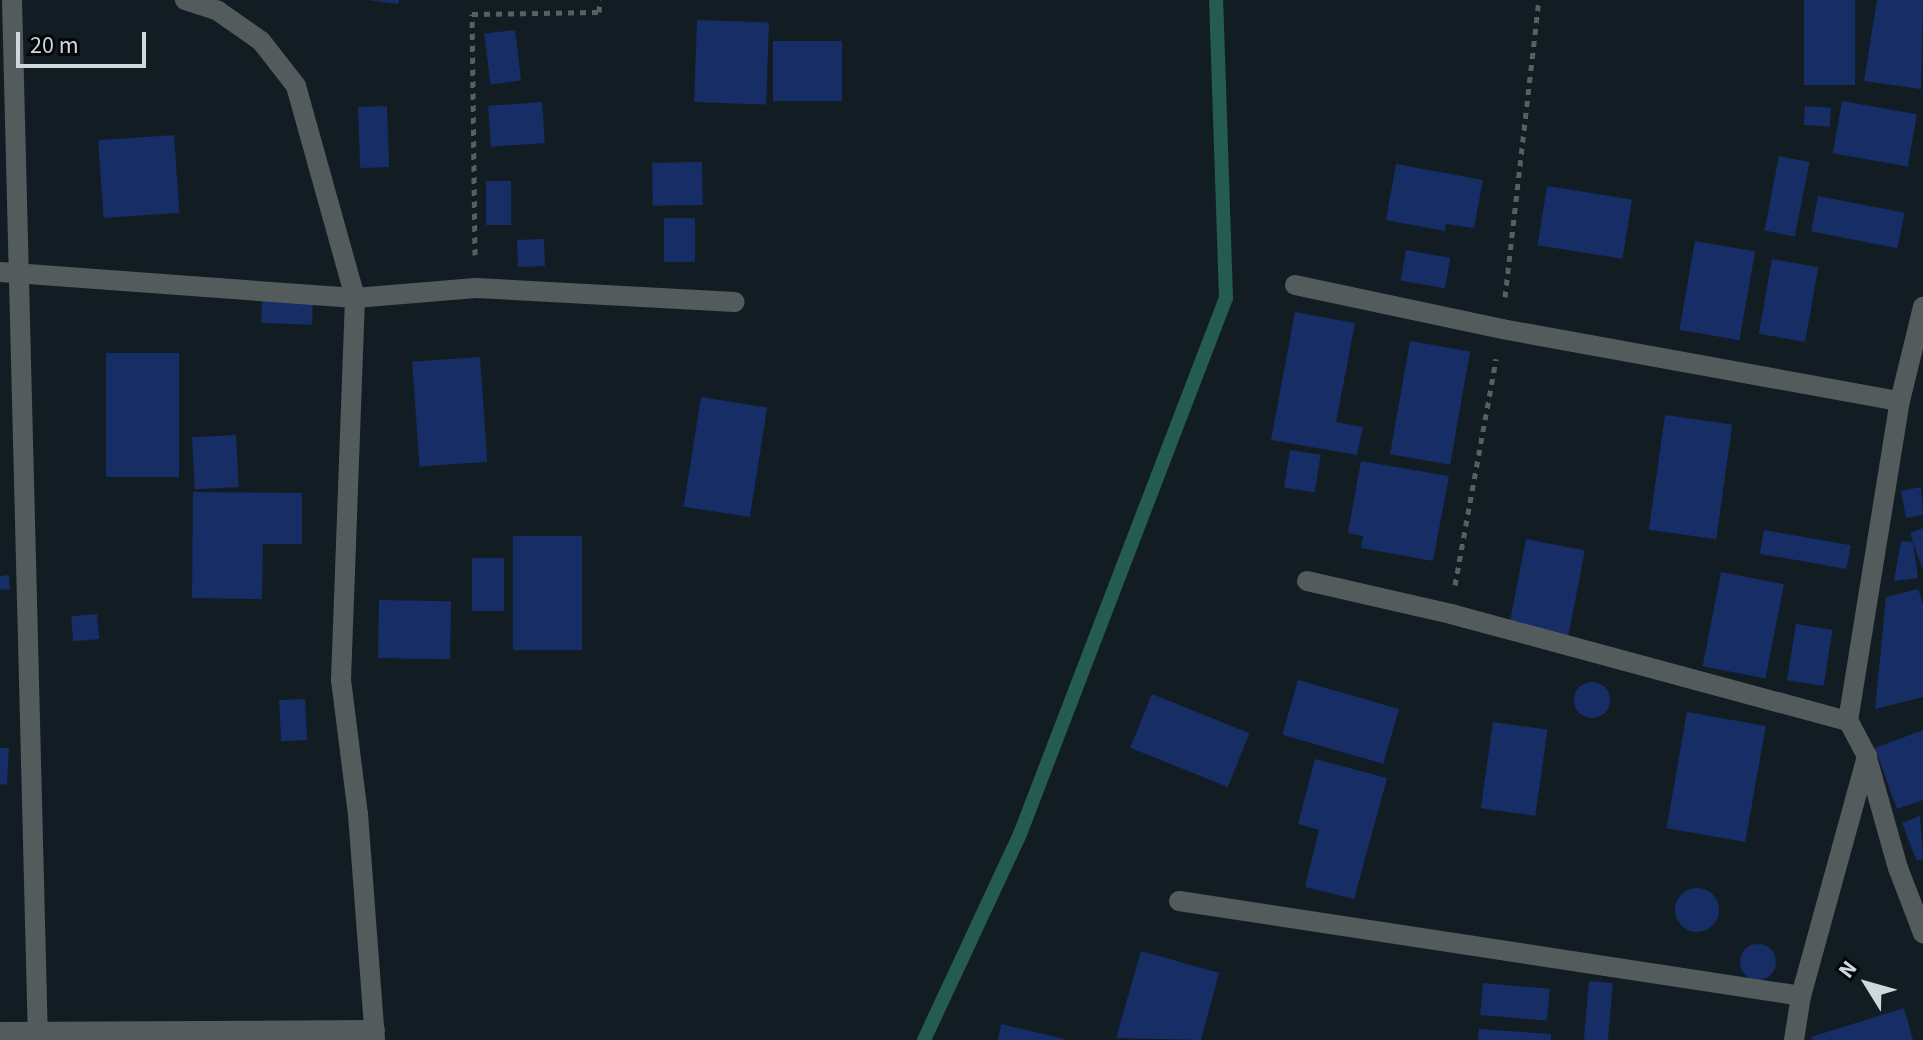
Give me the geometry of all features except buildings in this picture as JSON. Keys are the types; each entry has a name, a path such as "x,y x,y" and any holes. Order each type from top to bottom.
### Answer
{"street":[{"path":"12,0 10,272 38,1035"},
{"path":"0,1032 38,1035 375,1035 358,814 341,680 355,298 296,86 261,41 218,11 185,0"},
{"path":"10,272 355,298 476,288 735,302"},
{"path":"1295,285 1502,329 1900,401"},
{"path":"1923,307 1900,401 1848,721 1867,756 1898,868 1923,933"},
{"path":"1307,581 1451,614 1848,721"},
{"path":"1794,1040 1801,996 1867,756"},
{"path":"1179,901 1801,996"}],"path":[{"path":"476,288 472,14 599,12 600,0"}],"waterway":[{"path":"924,1040 1020,834 1226,298 1216,0"}]}
